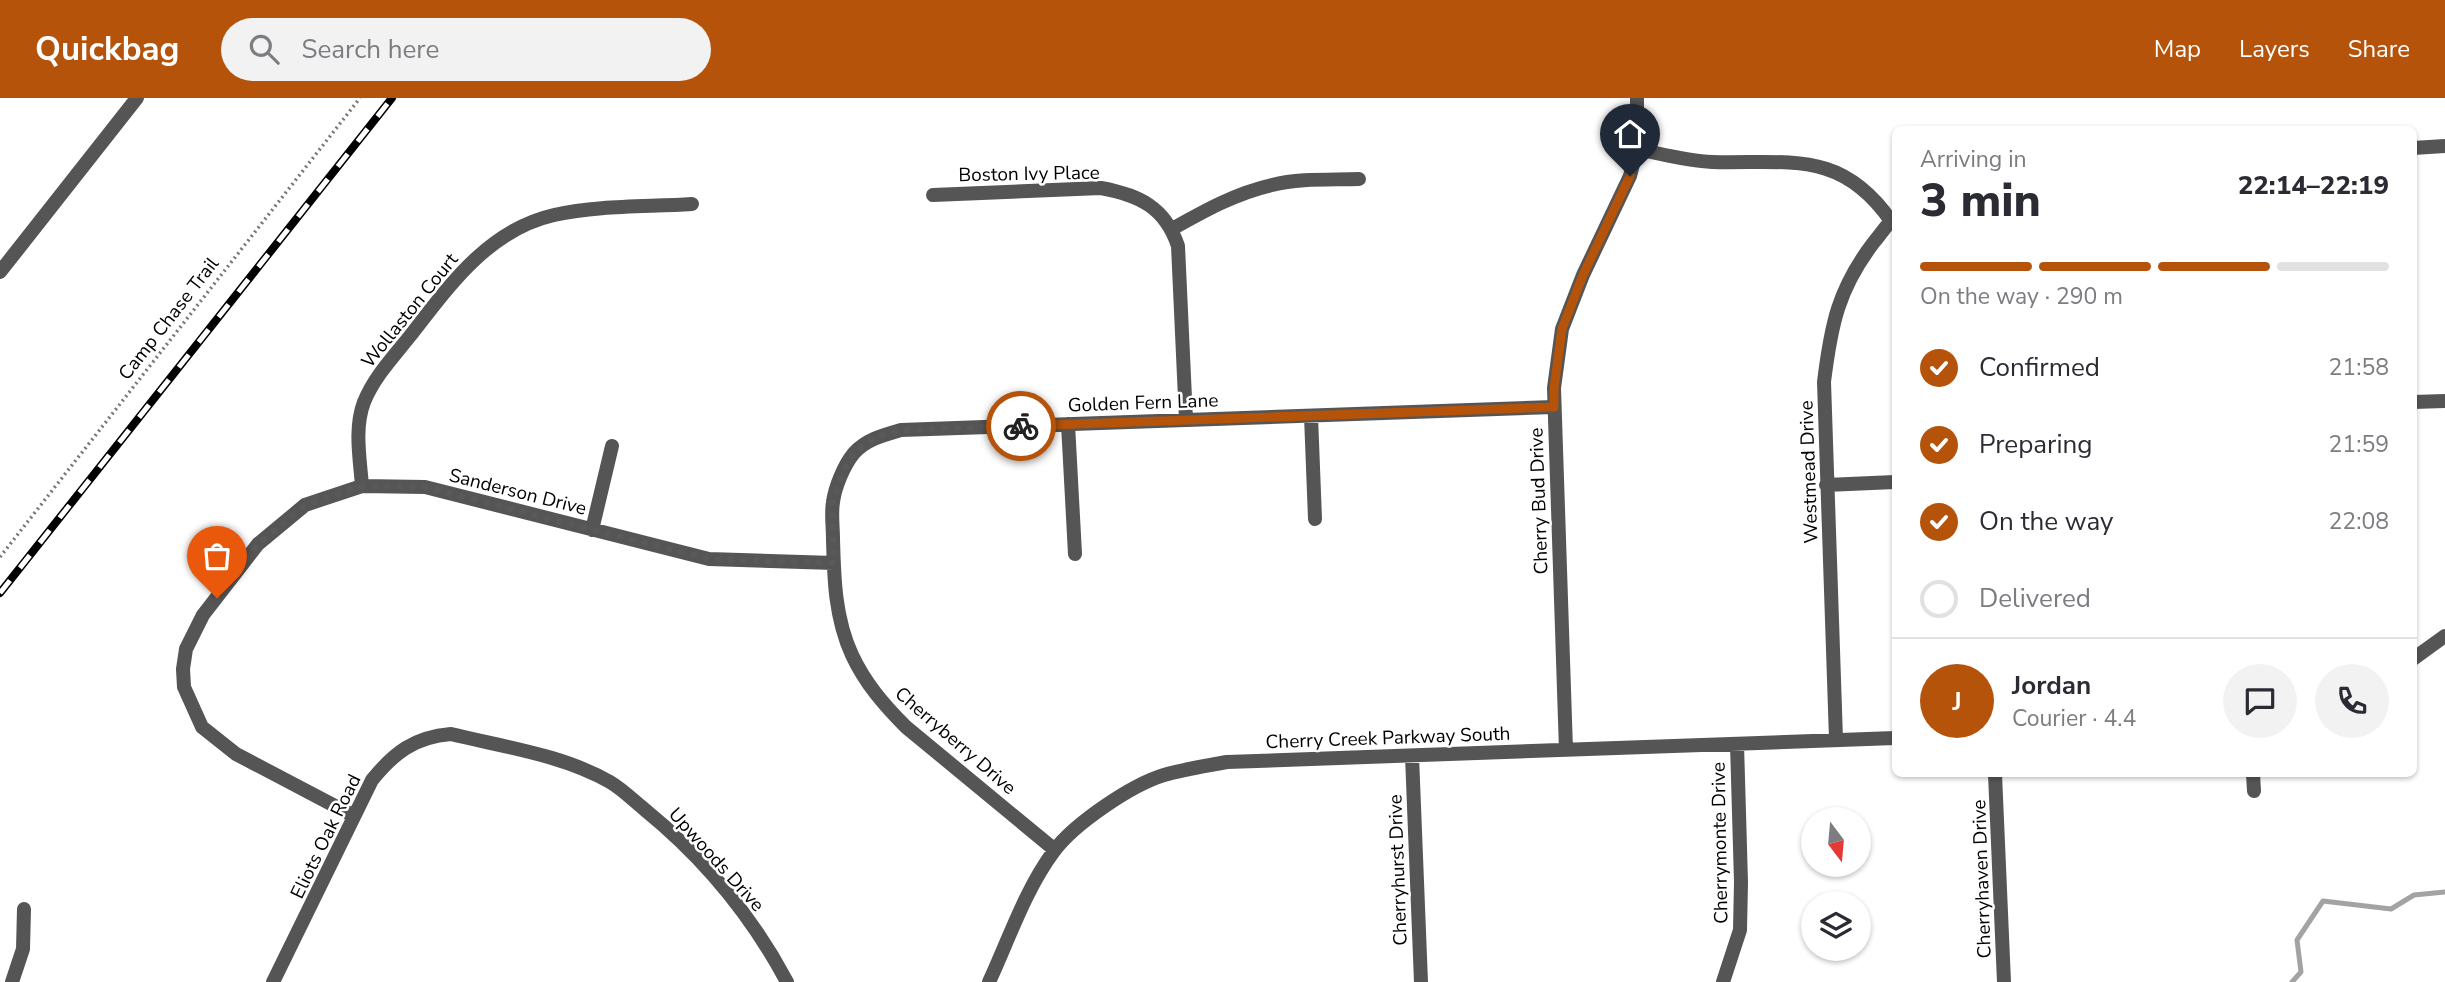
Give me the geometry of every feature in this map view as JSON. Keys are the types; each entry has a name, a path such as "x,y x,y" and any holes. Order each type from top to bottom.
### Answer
{"street":[{"path":"0,272 137,98"},
{"name":"Cherry Bud Drive","path":"1566,750 1554,388 1562,329 1583,275 1630,176 1637,149 1637,98"},
{"path":"2417,148 2445,146"},
{"path":"1637,149 1708,162 1822,166 1846,176 1868,192 1892,218"},
{"path":"1186,420 1180,270 1178,246 1172,229 1239,195 1273,184 1359,179"},
{"name":"Boston Ivy Place","path":"933,195 1101,188 1125,193 1147,204 1164,216 1172,229"},
{"name":"Wollaston Court","path":"362,486 358,429 364,402 379,376 456,277 482,251 515,229 553,215 589,210 692,204"},
{"name":"Westmead Drive","path":"1836,739 1824,382 1830,332 1842,295 1865,255 1892,220"},
{"path":"2417,402 2445,401"},
{"name":"Golden Fern Lane","path":"834,563 832,503 842,474 854,453 876,437 901,430 1554,407"},
{"path":"1311,416 1315,519"},
{"path":"1068,424 1075,554"},
{"path":"592,530 612,446"},
{"path":"1826,485 1892,482"},
{"name":"Sanderson Drive","path":"354,816 236,754 202,727 184,687 186,649 203,615 258,544 305,505 362,486 425,487 709,559 834,563"},
{"name":"Cherryberry Drive","path":"834,563 835,592 841,625 856,663 879,698 906,727 1055,850"},
{"path":"2417,656 2445,636"},
{"name":"Upwoods Drive","path":"439,735 451,734 561,762 612,783 666,827 735,901 773,956 787,982"},
{"name":"Eliots Oak Road","path":"273,982 372,780 391,757 412,744 439,735"},
{"name":"Cherry Creek Parkway South","path":"989,982 1035,883 1055,850 1091,817 1125,793 1163,775 1227,762 1892,738"},
{"name":"Cherrymonte Drive","path":"1723,982 1740,930 1737,744"},
{"name":"Cherryhurst Drive","path":"1412,756 1421,982"},
{"name":"Cherryhaven Drive","path":"1995,777 2004,982"},
{"path":"2253,777 2254,791"},
{"path":"12,982 23,950 24,909"}],"path":[{"name":"Camp Chase Trail","path":"0,557 360,98"}],"waterway":[{"path":"2292,982 2301,972 2297,940 2323,901 2391,909 2414,895 2445,892"}],"railway":[{"path":"0,593 392,98"}],"way so far":[{"path":"217,598 258,544 305,505 362,486 425,487 709,559 834,563 832,503 842,474 854,453 876,437 901,430 1021,426"}],"route":[{"path":"1021,426 1554,407 1562,329 1583,275 1630,176"}]}
